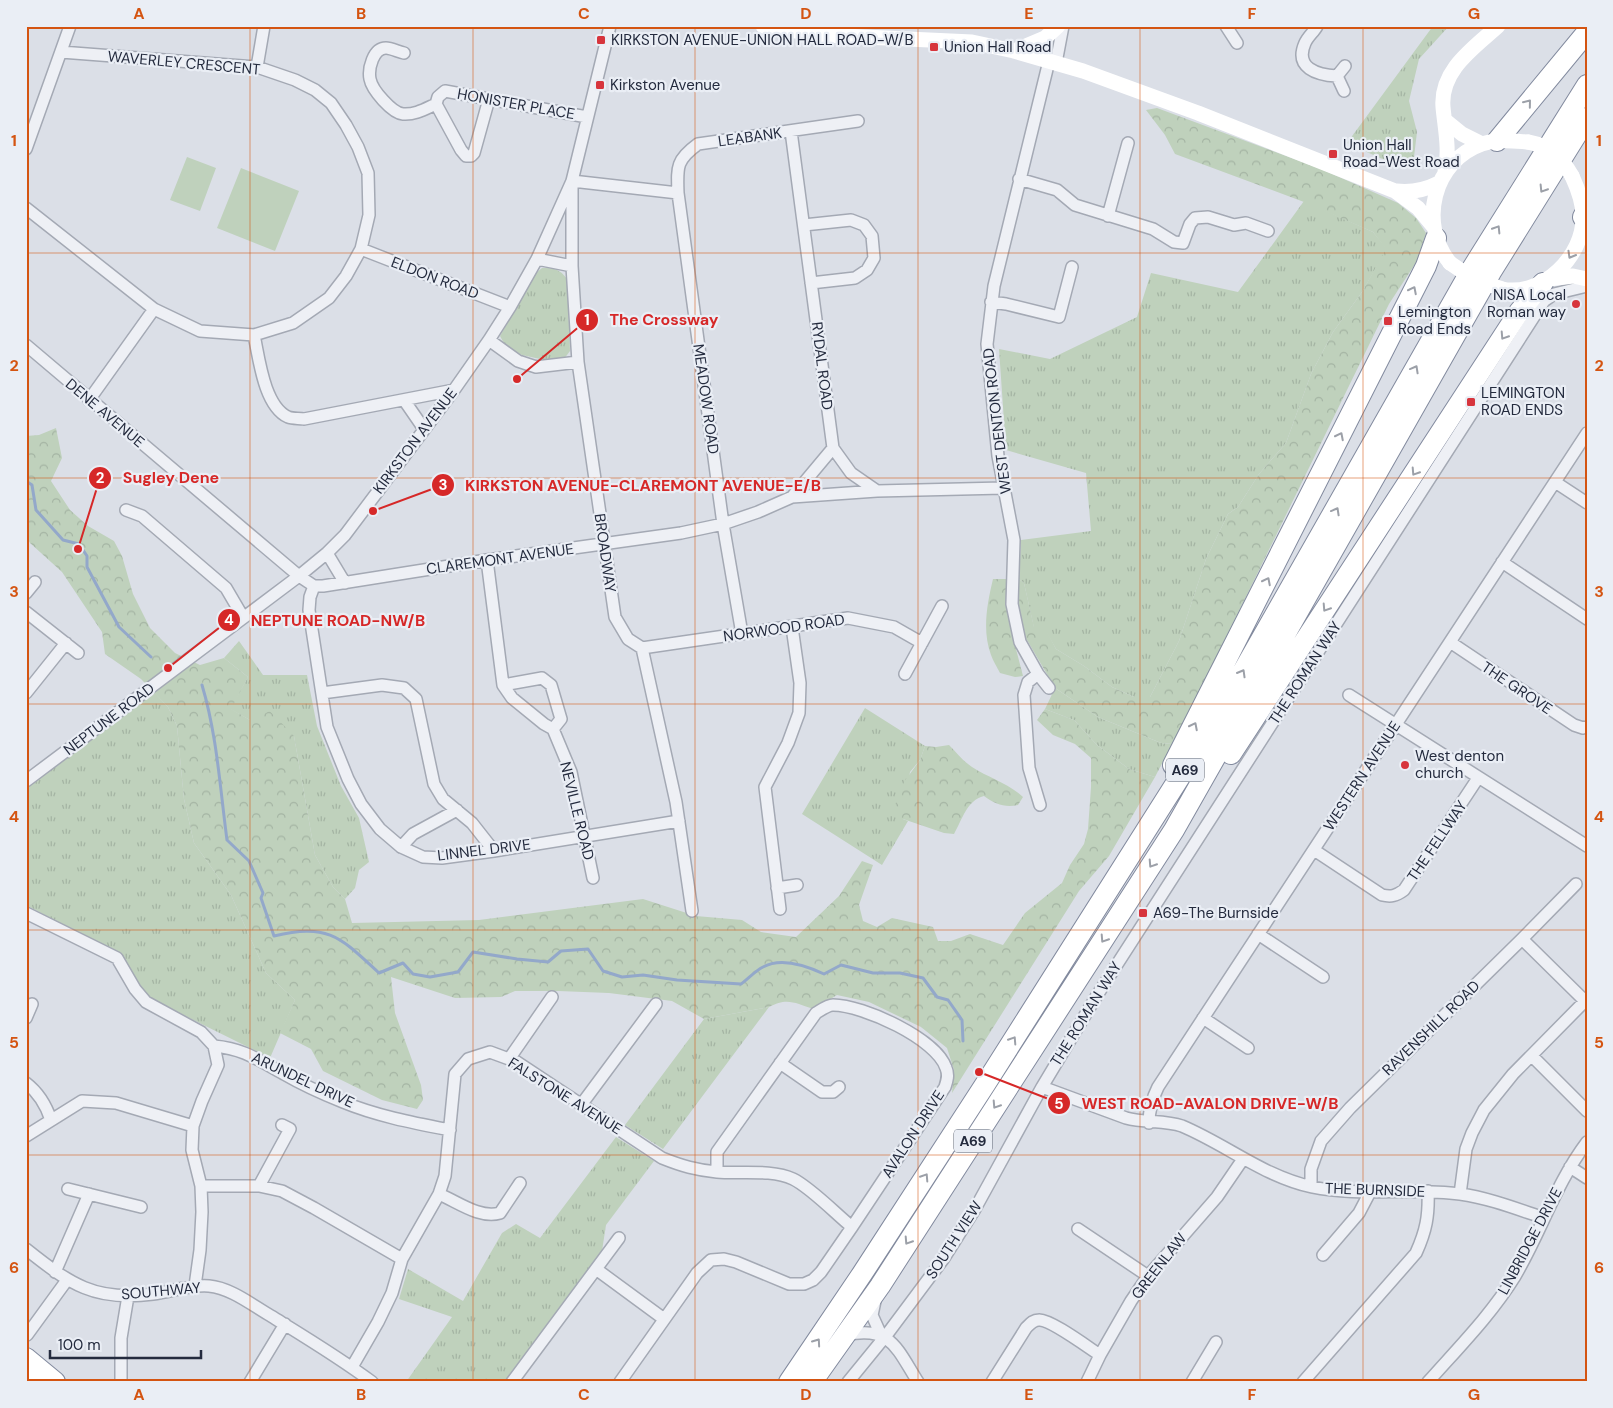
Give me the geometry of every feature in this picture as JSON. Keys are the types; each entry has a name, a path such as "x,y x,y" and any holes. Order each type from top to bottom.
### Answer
{"highway":[{"path":"1490,143 1587,32"},
{"name":"A69","path":"789,1382 862,1274 1051,982 1209,731 1473,266 1587,85"},
{"name":"A69","path":"812,1382 880,1286 1174,830 1491,272 1587,118"},
{"path":"1051,982 1190,734 1426,266 1434,232"},
{"path":"1174,830 1213,780 1520,312 1545,281"},
{"path":"26,1358 55,1382"}],"street":[{"path":"26,149 31,122 70,26"},
{"path":"257,67 264,26"},
{"name":"KIRKSTON AVENUE","path":"287,585 327,553 345,535 454,390 510,307 537,259 572,181 610,26"},
{"path":"763,26 822,35 972,42 1014,51 1082,71 1198,113 1394,191 1418,208 1434,232 1440,248 1450,262 1462,272 1479,281 1509,291 1524,289 1545,281 1573,276 1587,279"},
{"path":"1014,51 1045,38 1058,26"},
{"name":"WEST DENTON ROAD","path":"1049,688 1038,674 1020,642 1012,604 1014,540 998,456 987,344 994,286 1019,179 1063,26"},
{"path":"1317,26 1305,44 1303,51 1305,64 1310,70 1319,74 1337,76"},
{"path":"1434,232 1433,204 1448,154 1443,97 1450,74 1458,62 1498,26"},
{"path":"1223,28 1237,43"},
{"path":"404,53 385,48 376,52 373,56 369,77 371,83 390,108 401,114 414,114 436,104 466,156 471,156 474,153 489,99"},
{"name":"WAVERLEY CRESCENT","path":"26,208 154,309 170,318 200,330 254,335 293,323 329,298 346,276 360,249 369,215 368,173 358,147 331,103 316,90 295,80 257,67 61,52"},
{"path":"1337,76 1346,66"},
{"path":"1337,76 1344,91"},
{"name":"HONISTER PLACE","path":"436,104 438,97 445,91 587,117"},
{"name":"LEABANK","path":"678,193 677,172 684,155 698,144 858,121"},
{"path":"1446,121 1462,134 1490,143 1528,142 1543,146 1557,154 1572,176 1582,203 1585,222 1568,261 1545,281"},
{"name":"RYDAL ROAD","path":"791,131 833,448"},
{"path":"1108,216 1128,143"},
{"path":"1394,191 1420,191 1442,179 1460,157 1490,143"},
{"path":"1019,179 1057,190 1075,204 1152,229 1174,242 1183,243 1190,224 1195,218 1208,217 1234,225 1246,223 1268,231"},
{"path":"572,181 678,193"},
{"name":"BROADWAY","path":"572,181 572,266 578,362 614,617 628,639 642,648"},
{"name":"MEADOW ROAD","path":"678,193 723,524 742,634"},
{"path":"804,225 851,220 864,225 872,236 874,258 867,270 855,278 811,283"},
{"name":"ELDON ROAD","path":"360,249 510,307"},
{"path":"537,259 572,266"},
{"path":"991,302 1059,317 1072,267"},
{"name":"THE ROMAN WAY","path":"1042,1087 1096,997 1544,302 1554,294 1583,287 1587,283"},
{"path":"90,400 154,309"},
{"path":"254,335 267,390 277,409 288,417 304,419 454,390"},
{"path":"489,340 518,361 536,367 578,362"},
{"name":"DENE AVENUE","path":"26,345 299,576 314,586"},
{"path":"404,400 424,429"},
{"name":"WESTERN AVENUE","path":"1149,1123 1149,1110 1152,1098 1587,433"},
{"path":"792,497 833,448 851,473 877,491"},
{"path":"1555,482 1587,503"},
{"name":"CLAREMONT AVENUE","path":"314,586 681,533 723,524 758,512 792,497 877,491 1003,488"},
{"path":"126,510 142,516 226,588 243,617"},
{"path":"327,553 345,583"},
{"path":"487,560 503,685 542,678 551,685 561,719 552,729"},
{"path":"1502,562 1587,619"},
{"path":"26,593 35,582"},
{"name":"NEPTUNE ROAD","path":"26,781 287,585"},
{"name":"LINNEL DRIVE","path":"314,586 310,597 309,610 327,727 348,779 361,804 380,830 401,847 423,857 442,858 679,821"},
{"path":"905,674 942,606"},
{"path":"26,612 78,653"},
{"name":"NORWOOD ROAD","path":"642,648 848,618 894,628 922,643"},
{"path":"780,908 765,787 788,743 799,713 800,683 792,626"},
{"name":"THE GROVE","path":"1450,642 1574,725 1583,728 1587,726"},
{"path":"26,692 66,643"},
{"path":"642,648 676,802 692,911"},
{"path":"1038,674 1028,682 1024,695 1029,768 1040,805"},
{"path":"322,693 382,685 404,688 416,699 434,784 443,799 472,823 494,851"},
{"name":"NEVILLE ROAD","path":"503,685 512,698 552,729 571,772 593,878"},
{"path":"1348,695 1587,846"},
{"name":"THE FELLWAY","path":"1314,850 1382,895 1390,897 1396,895 1404,890 1478,778"},
{"path":"401,847 413,834 457,810"},
{"name":"RAVENSHILL ROAD","path":"1311,1186 1311,1168 1321,1140 1350,1108 1576,884"},
{"path":"777,888 797,885"},
{"path":"26,913 118,958 135,989 146,1002 201,1032 214,1046 218,1065 193,1126 192,1150 200,1186 202,1212 200,1250 195,1286"},
{"path":"1258,934 1324,977"},
{"path":"1460,1194 1466,1149 1484,1110 1513,1074 1586,1000 1522,939"},
{"path":"509,1059 552,998"},
{"path":"26,1018 32,1004"},
{"path":"581,1105 656,1004"},
{"name":"AVALON DRIVE","path":"664,1319 697,1273 711,1260 724,1259 736,1262 788,1284 804,1284 813,1280 821,1272 852,1227 945,1087 948,1073 946,1067 940,1056 920,1040 881,1016 856,1008 831,1004 816,1012 717,1152 717,1172"},
{"path":"1203,1018 1248,1048"},
{"name":"ARUNDEL DRIVE","path":"214,1046 227,1047 254,1056 285,1075 344,1102 407,1121 450,1130"},
{"name":"FALSTONE AVENUE","path":"352,1367 392,1293 402,1259 439,1194 445,1176 455,1074 468,1059 490,1052 517,1062 662,1158 687,1168 717,1172 779,1175 793,1179 852,1227"},
{"path":"1532,1056 1587,1111"},
{"path":"780,1063 822,1092 833,1092 839,1087"},
{"path":"26,1083 35,1090 46,1105 51,1120"},
{"name":"THE BURNSIDE","path":"1042,1087 1126,1118 1149,1123 1180,1126 1269,1173 1311,1186 1342,1191 1460,1194 1490,1200 1544,1218"},
{"name":"SOUTH VIEW","path":"848,1382 944,1258 975,1209 1042,1087"},
{"path":"26,1136 82,1101 116,1103 193,1126"},
{"path":"259,1186 290,1129 282,1124"},
{"name":"LINBRIDGE DRIVE","path":"1428,1382 1497,1302 1514,1276 1570,1167 1587,1142"},
{"name":"GREENLAW","path":"1087,1382 1131,1301 1148,1276 1217,1197 1243,1159"},
{"path":"1570,1167 1587,1178"},
{"path":"439,1194 491,1216 500,1213 520,1184"},
{"path":"200,1186 259,1186 282,1191 402,1259"},
{"path":"68,1189 141,1206"},
{"path":"1323,1255 1359,1214 1370,1192"},
{"path":"1303,1382 1416,1253 1428,1220 1428,1192"},
{"path":"56,1272 88,1194"},
{"path":"1078,1229 1148,1276"},
{"path":"512,1382 619,1238"},
{"name":"SOUTHWAY","path":"26,1249 67,1280 82,1288 105,1294 128,1296 152,1294 195,1286 210,1286 237,1295 352,1367 372,1382"},
{"path":"596,1269 664,1319 620,1382"},
{"path":"27,1336 67,1280"},
{"path":"880,1286 872,1314 883,1336 898,1350 918,1382"},
{"path":"121,1382 121,1338 128,1296"},
{"path":"992,1382 1026,1328 1031,1322 1038,1320 1050,1324 1100,1355"},
{"path":"250,1382 285,1324"},
{"path":"844,1336 862,1332 883,1336"},
{"path":"1192,1382 1216,1342"}],"green space":[{"path":"1433,26 1449,26 1419,59 1409,101 1417,132 1414,157 1399,164 1380,158 1347,143"},
{"path":"1157,108 1321,169 1398,203 1416,218 1426,233 1417,261 1389,304 1178,736 1172,744 1161,743 1098,717 1055,688 1027,640 1016,649 1023,676 1015,677 1000,673 988,646 986,627 987,608 993,579 1019,579 1024,583 1034,627 1045,628 1056,649 1084,666 1112,687 1134,697 1150,697 1179,641 1206,559 1228,514 1238,507 1259,474 1286,443 1311,374 1333,332 1362,292 1386,249 1373,232 1304,202 1175,154 1165,135 1146,110"},
{"path":"187,157 216,168 200,211 170,200"},
{"path":"241,168 299,191 275,251 217,228"},
{"path":"1304,201 1373,232 1387,249 1362,292 1333,332 1311,374 1286,443 1259,474 1238,507 1228,514 1206,559 1179,641 1150,697 1134,697 1112,687 1084,666 1056,649 1044,628 1034,628 1024,583 1019,579 1021,540 1091,531 1086,473 1006,450 999,349 1050,359 1137,317 1151,273 1238,292"},
{"path":"542,268 556,270 567,279 570,351 564,359 549,361 522,355 506,347 500,336 536,273"},
{"path":"56,428 62,458 51,481 70,510 88,526 114,541 122,556 133,594 150,628 175,653 200,665 224,658 248,677 231,709 250,720 270,711 294,736 315,855 333,887 345,899 352,923 479,920 643,899 696,916 742,920 761,932 796,937 839,896 862,861 873,865 859,905 863,921 877,927 892,918 933,927 938,941 951,941 970,934 1003,945 1025,913 1062,883 1070,865 1084,844 1088,829 1091,758 1075,744 1053,735 1037,720 1045,709 1074,720 1097,745 1129,769 1155,777 1109,856 1079,891 952,1093 954,1070 947,1048 921,1027 869,1002 837,995 814,1009 796,1003 781,1002 769,1007 704,1019 672,1001 609,993 558,991 515,991 501,997 455,998 391,977 395,1013 421,1085 423,1100 417,1109 382,1100 323,1071 311,1049 280,1033 295,1000 266,973 231,895 194,843 184,799 177,726 168,707 141,679 105,654 102,632 62,572 30,543 26,536 26,436 39,435"},
{"path":"239,641 263,675 307,675 317,726 341,786 359,818 369,862 359,870 355,888 345,899 333,887 315,855 294,736 250,720 230,709 248,677 224,658"},
{"path":"1055,688 1098,717 1161,743 1172,744 1155,777 1129,769 1097,745 1074,720 1045,709"},
{"path":"153,691 168,707 177,726 184,799 194,843 231,895 266,973 295,1000 270,1058 147,997 120,955 26,905 26,787"},
{"path":"865,708 925,746 920,760 910,772 903,819 908,821 882,865 802,814"},
{"path":"949,745 972,767 1011,788 1023,797 1018,805 1000,805 984,796 978,798 969,806 954,834 944,833 903,819 896,813 895,805 904,782 920,760 925,746"},
{"path":"769,1007 663,1149 625,1125 704,1019"},
{"path":"616,1137 654,1161 606,1225 602,1251 505,1382 406,1382 452,1317 399,1299 408,1269 463,1301 502,1233 516,1224 540,1238"}],"waterway":[{"path":"26,481 32,485 36,510 63,540 79,544 87,556 87,567 119,627 151,657"},
{"path":"202,685 215,742 227,840 249,861 263,893 261,898 274,936 308,931 321,933 343,942 379,973 403,963 413,974 430,977 458,972 473,952 548,962 561,951 588,949 603,971 622,977 643,975 677,980 741,984 760,969 770,964 778,963 794,964 824,974 841,965 873,973 900,973 923,978 937,997 948,1000 962,1020 963,1041"}],"place":[{"name":"KIRKSTON AVENUE-UNION HALL ROAD-W/B","path":"601,40"},
{"name":"Union Hall Road","path":"934,47"},
{"name":"Kirkston Avenue","path":"600,85"},
{"name":"Union Hall Road-West Road","path":"1333,154"},
{"name":"NISA Local Roman way","path":"1576,304"},
{"name":"Lemington Road Ends","path":"1388,321"},
{"name":"The Crossway","path":"517,379"},
{"name":"LEMINGTON ROAD ENDS","path":"1471,402"},
{"name":"KIRKSTON AVENUE-CLAREMONT AVENUE-E/B","path":"373,511"},
{"name":"Sugley Dene","path":"78,549"},
{"name":"NEPTUNE ROAD-NW/B","path":"168,668"},
{"name":"West denton church","path":"1405,765"},
{"name":"A69-The Burnside","path":"1143,913"},
{"name":"WEST ROAD-AVALON DRIVE-W/B","path":"979,1072"}]}
